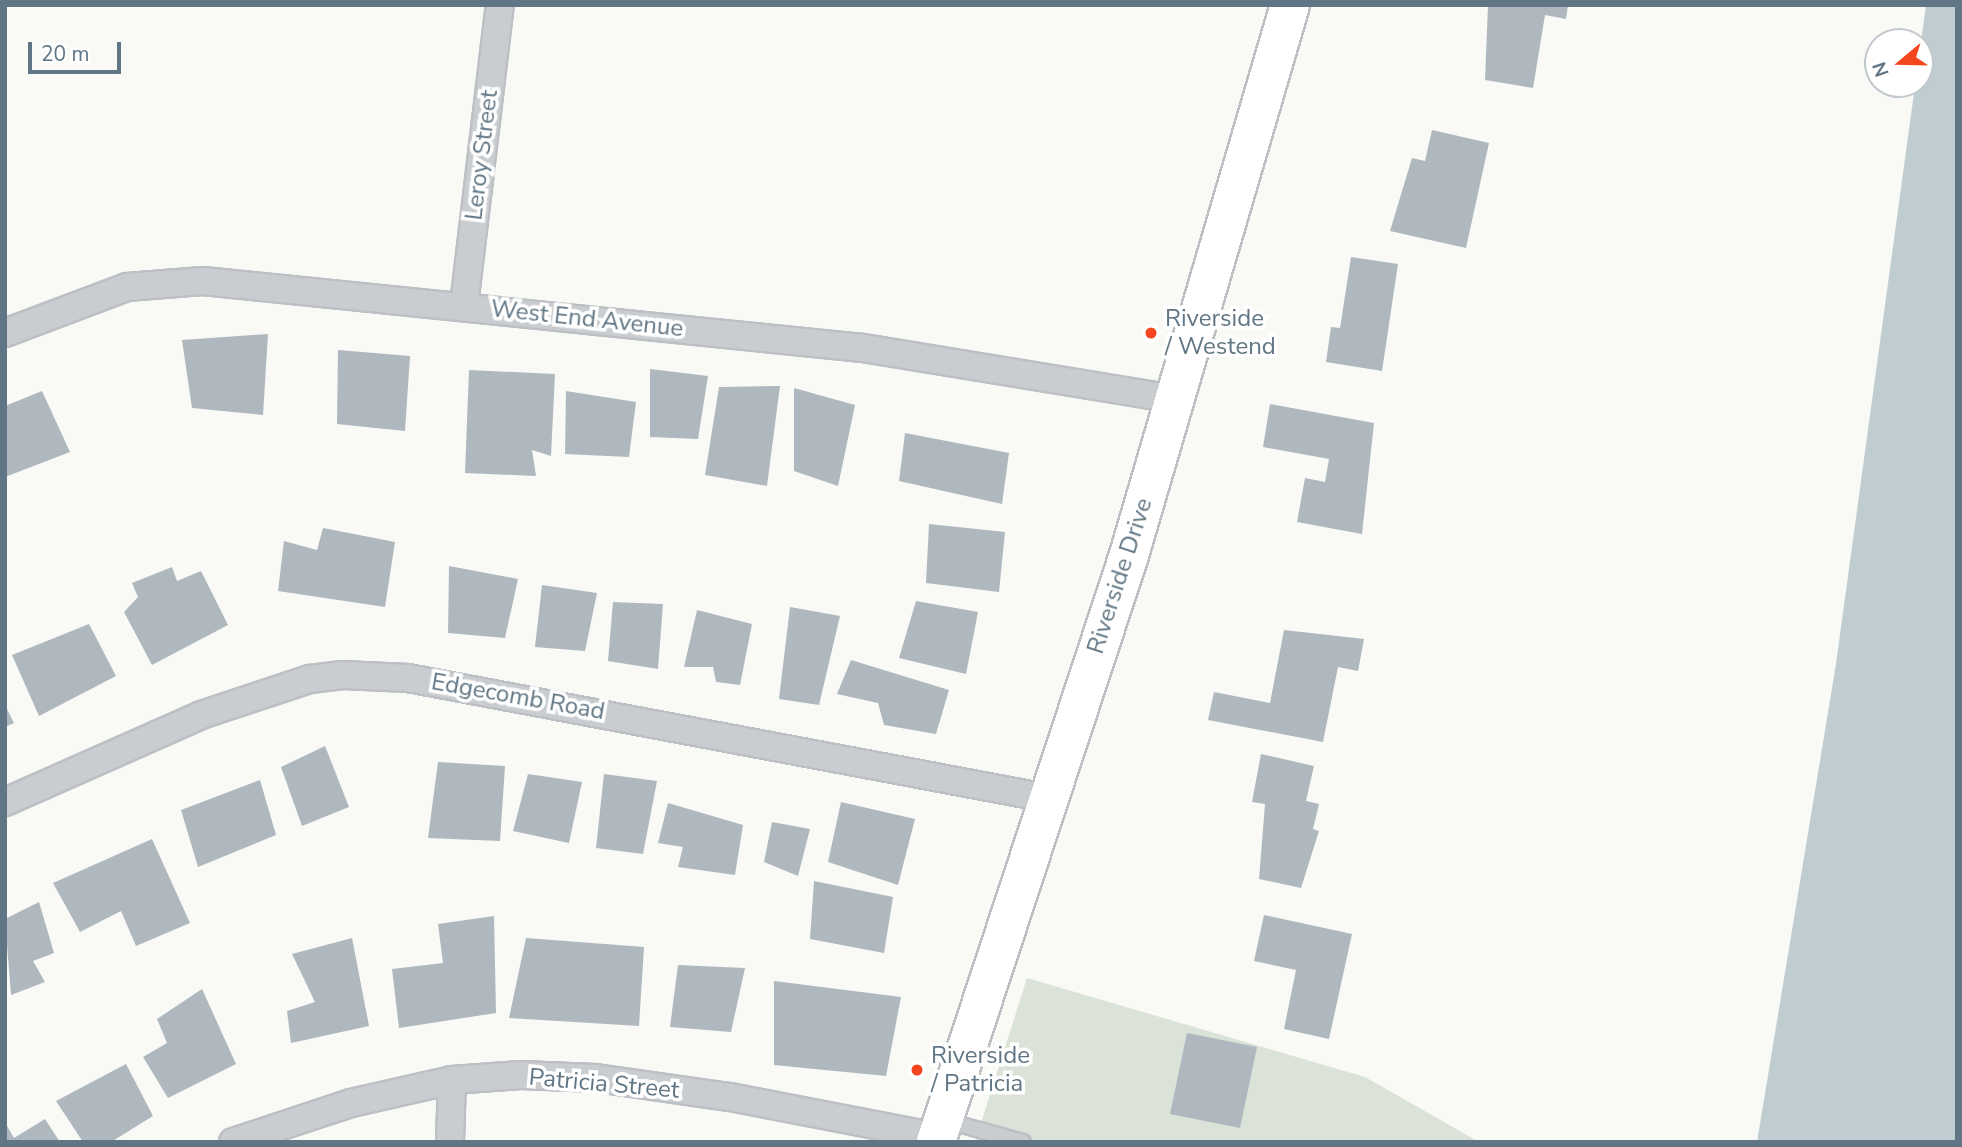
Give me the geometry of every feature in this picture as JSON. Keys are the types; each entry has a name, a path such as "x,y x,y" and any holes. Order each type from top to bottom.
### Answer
{"main road":[{"name":"Riverside Drive","path":"939,1133 1174,399 1290,5"}],"street":[{"name":"Leroy Street","path":"464,305 500,5"},
{"name":"West End Avenue","path":"5,333 127,287 203,281 464,305 863,348 1174,399"},
{"name":"Edgecomb Road","path":"5,802 201,715 310,679 343,675 436,682 1047,798"},
{"name":"Patricia Street","path":"233,1142 351,1103 452,1080 596,1078 939,1133"},
{"path":"450,1142 452,1080"}],"lane":[{"path":"939,1133 1023,1142"}],"shaded area":[{"path":"1926,5 1957,5 1957,1142 1757,1142 1836,664 1913,98 1934,98 1934,28 1923,28"},
{"path":"1027,978 1365,1077 1479,1142 975,1142"}],"building":[{"path":"1488,5 1568,5 1566,19 1545,15 1533,88 1485,80"},
{"path":"1432,130 1489,143 1466,248 1390,231 1412,158 1425,161"},
{"path":"1351,257 1398,264 1382,371 1326,362 1331,327 1340,328"},
{"path":"268,334 263,415 192,408 182,340"},
{"path":"338,350 410,356 405,431 337,424"},
{"path":"650,369 708,376 698,439 650,437"},
{"path":"469,370 555,374 551,456 532,450 536,476 465,473"},
{"path":"780,386 767,486 705,475 719,387"},
{"path":"794,388 855,405 838,486 794,471"},
{"path":"42,391 70,452 5,477 5,406"},
{"path":"566,391 636,402 629,457 565,454"},
{"path":"1270,404 1374,423 1362,534 1297,522 1305,478 1325,482 1329,459 1263,447"},
{"path":"905,433 1009,453 1002,504 899,481"},
{"path":"929,524 1005,532 999,592 926,583"},
{"path":"323,528 395,542 385,607 278,591 284,541 317,550"},
{"path":"449,566 518,579 505,638 448,633"},
{"path":"172,567 177,581 201,571 228,625 152,665 124,612 138,597 132,583"},
{"path":"542,585 597,593 585,651 535,647"},
{"path":"916,601 978,612 966,674 899,658"},
{"path":"613,602 663,604 658,669 608,661"},
{"path":"790,607 840,616 819,705 779,699"},
{"path":"697,610 752,624 740,685 716,682 713,667 684,667"},
{"path":"89,624 116,676 39,716 12,655"},
{"path":"1284,630 1364,639 1358,671 1338,667 1323,742 1208,720 1214,692 1270,703"},
{"path":"851,660 949,690 936,734 884,725 878,703 837,694"},
{"path":"5,705 14,723 5,727"},
{"path":"325,746 349,807 302,826 281,767"},
{"path":"1261,754 1314,766 1306,801 1319,804 1313,829 1319,831 1301,888 1259,879 1265,804 1252,802"},
{"path":"438,762 505,766 500,841 428,838"},
{"path":"528,774 582,782 569,843 513,831"},
{"path":"604,774 657,781 643,854 596,848"},
{"path":"260,780 276,835 198,867 181,810"},
{"path":"841,802 915,819 898,885 828,862"},
{"path":"668,803 743,825 735,875 678,867 683,847 658,843"},
{"path":"772,822 810,829 798,876 764,862"},
{"path":"152,839 190,923 136,946 121,911 80,932 53,883"},
{"path":"814,881 893,897 884,953 810,939"},
{"path":"39,902 54,953 33,961 45,982 11,995 5,919"},
{"path":"1264,915 1352,934 1329,1039 1284,1029 1296,970 1254,961"},
{"path":"494,916 496,1013 399,1028 392,969 443,963 438,924"},
{"path":"352,938 369,1026 291,1043 287,1011 315,1002 292,954"},
{"path":"526,938 644,947 639,1026 509,1018"},
{"path":"678,965 745,968 731,1032 670,1027"},
{"path":"774,981 901,997 886,1076 774,1065"},
{"path":"202,989 236,1064 168,1098 143,1057 167,1043 157,1019"},
{"path":"1187,1033 1257,1047 1240,1128 1170,1114"},
{"path":"126,1064 153,1116 111,1142 83,1142 56,1101"},
{"path":"45,1119 60,1142 5,1142 7,1126 14,1138"}],"place":[{"name":"Riverside / Westend","path":"1151,333"},
{"name":"Riverside / Patricia","path":"917,1070"}]}
